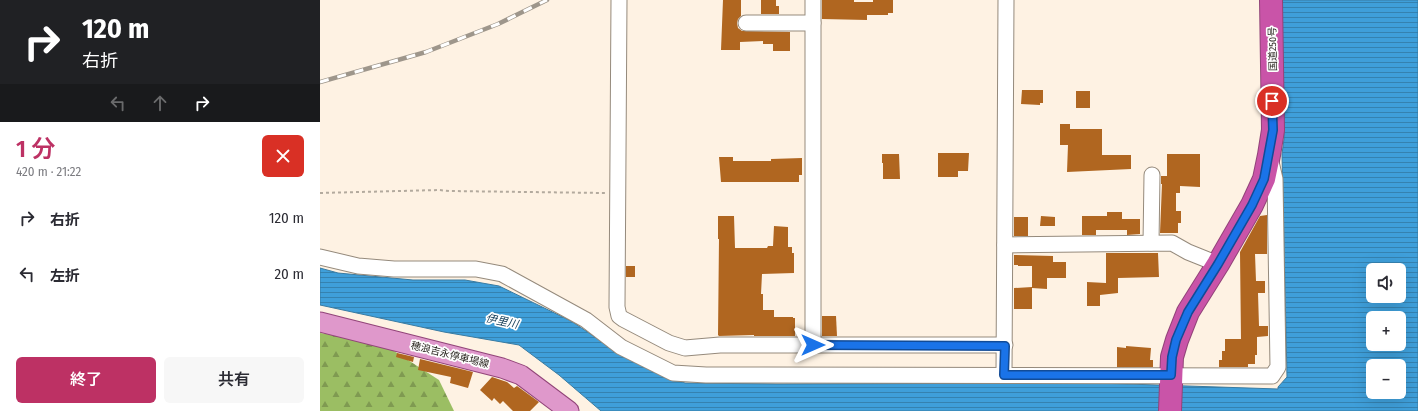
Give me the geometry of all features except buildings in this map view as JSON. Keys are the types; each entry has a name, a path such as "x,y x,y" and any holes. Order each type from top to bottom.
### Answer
{"highway":[{"name":"国道250号","path":"1170,411 1172,357 1176,340 1188,312 1252,205 1264,179 1273,130 1271,0"}],"main road":[{"name":"穂浪吉永停車場線","path":"320,322 502,368 521,375 569,411"}],"street":[{"path":"619,0 619,194 617,307 619,316 623,320 668,343 685,348 720,345 1005,346"},
{"path":"813,0 813,345"},
{"path":"1004,375 1006,0"},
{"path":"746,23 813,23"},
{"path":"320,257 358,266 394,269 476,269 502,274 586,320 620,347 673,373 706,375 1004,375 1171,380 1272,376 1278,367 1275,179 1274,169 1269,155"},
{"path":"1151,243 1152,175"},
{"path":"1005,244 1172,243 1188,252 1218,264"}],"path":[{"path":"320,193 439,190 619,194"}],"green space":[{"path":"320,333 380,342 439,380 454,411 320,411"}],"water":[{"name":"伊里川","path":"1282,0 1418,0 1418,411 601,411 559,375 519,345 444,332 320,305 320,268 338,273 413,280 465,280 499,286 571,321 613,349 651,370 685,383 1097,383 1278,389 1287,377 1282,154 1284,139"}],"railway":[{"path":"320,82 426,52 498,24 547,0"}],"route":[{"path":"813,345 1005,346 1004,375 1171,375 1172,357 1176,340 1188,312 1252,205 1264,179 1273,130 1272,101"}]}
